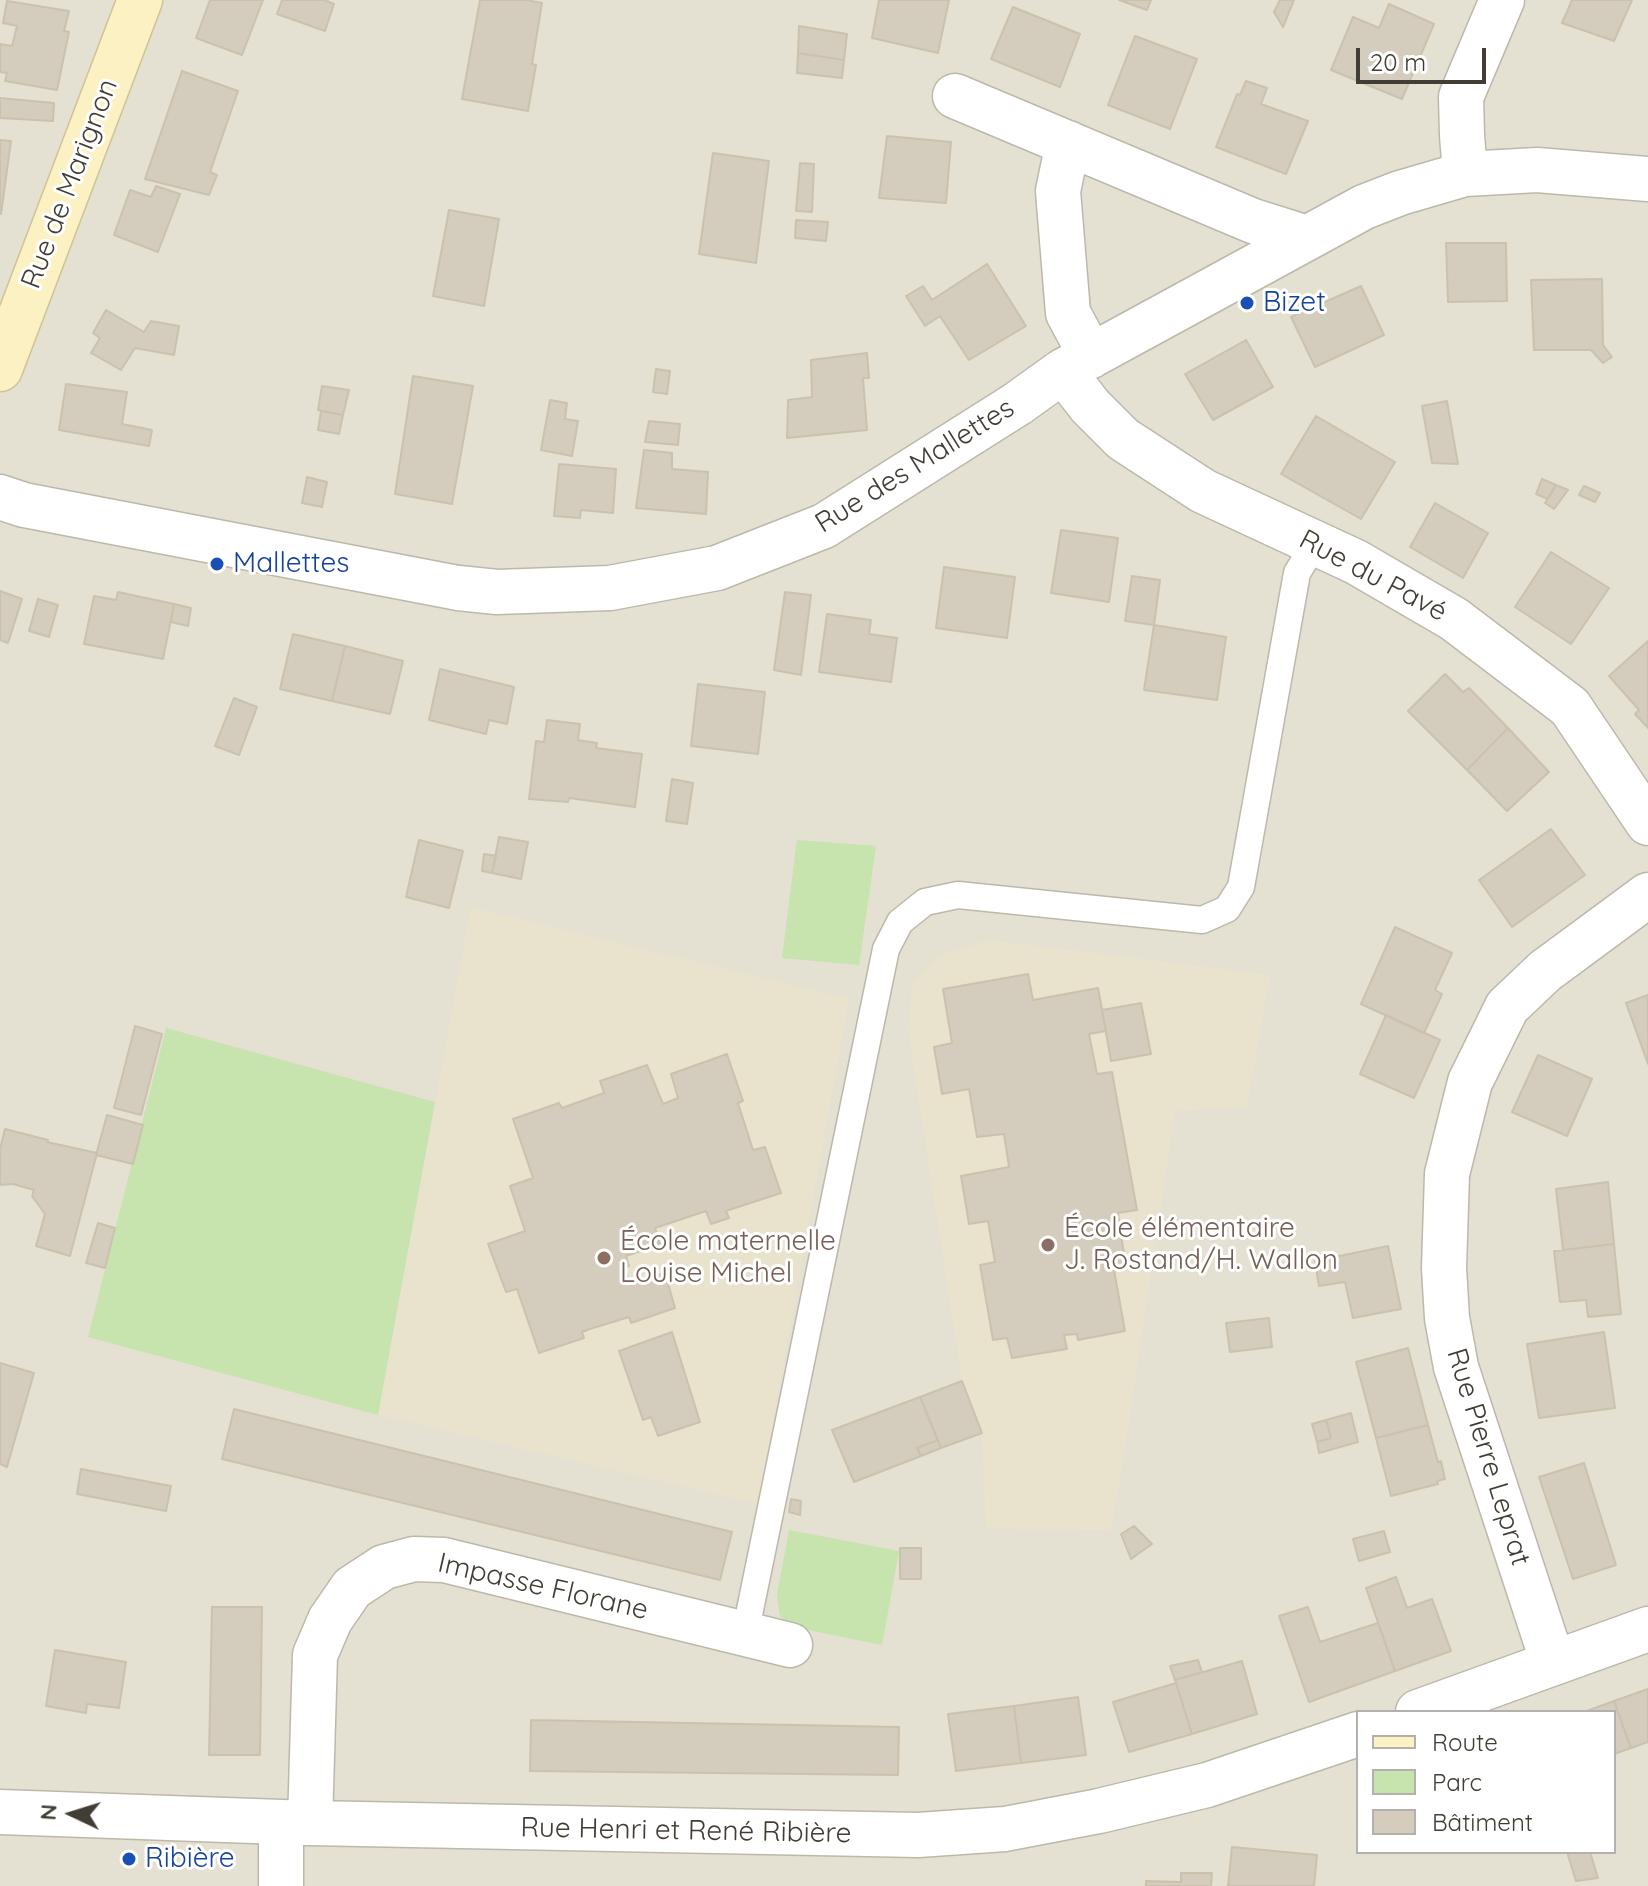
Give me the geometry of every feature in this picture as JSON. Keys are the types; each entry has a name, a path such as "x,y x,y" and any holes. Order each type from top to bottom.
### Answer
{"street":[{"name":"Rue de Marignon","path":"0,369 140,0"},
{"path":"1465,174 1461,97 1502,0"},
{"path":"955,96 1253,221 1307,238"},
{"name":"Rue du Pavé","path":"1068,143 1058,191 1068,313 1077,363 1090,406 1123,439 1203,491 1356,562 1454,619 1570,707 1648,823"},
{"name":"Rue des Mallettes","path":"0,497 24,505 458,588 497,592 610,588 717,568 824,526 1077,363 1364,207 1465,174 1537,170 1648,179"},
{"name":"Rue Pierre Leprat","path":"1553,1663 1456,1367 1447,1318 1444,1268 1447,1174 1470,1082 1507,1007 1545,971 1648,895"},
{"name":"Impasse Florane","path":"281,1886 295,1823 315,1655 330,1620 352,1588 384,1567 414,1559 444,1560 790,1645"},
{"path":"1424,1710 1648,1629"},
{"name":"Rue Henri et René Ribière","path":"0,1812 295,1823 918,1835 1005,1829 1099,1811 1207,1785 1356,1735"}],"lane":[{"path":"745,1634 886,949 900,922 925,902 958,895 1202,920 1227,909 1241,887 1297,573 1315,543"}],"shaded area":[{"path":"0,0 1648,0 1648,1886 0,1886"},
{"name":"École maternelle Louise Michel","path":"471,907 849,999 758,1504 378,1415"},
{"name":"École élémentaire J. Rostand/H. Wallon","path":"989,940 1270,975 1247,1107 1175,1111 1111,1530 986,1529 982,1433 962,1381 908,1030 912,983 937,956"}],"green space":[{"path":"797,840 876,846 859,965 782,958"},
{"path":"166,1028 435,1102 378,1415 88,1337"},
{"path":"789,1530 899,1551 882,1645 793,1627 780,1616 777,1595"}],"building":[{"path":"210,0 263,0 242,55 196,38"},
{"path":"282,0 324,0 334,4 325,31 277,14"},
{"path":"480,0 542,3 528,111 462,99"},
{"path":"879,0 949,0 938,53 872,38"},
{"path":"1119,0 1151,0 1147,10"},
{"path":"1280,0 1294,0 1283,27 1274,12"},
{"path":"1572,0 1632,0 1614,41 1562,23"},
{"path":"7,1 69,11 64,31 69,32 57,90 5,81 7,73 0,72 0,44 12,46 17,26 3,23"},
{"path":"1389,4 1434,24 1402,99 1331,70 1353,17 1379,28"},
{"path":"1013,7 1080,34 1060,87 991,59"},
{"path":"799,26 847,34 844,60 798,53"},
{"path":"1135,36 1197,59 1170,129 1108,105"},
{"path":"798,53 844,60 842,78 797,73"},
{"path":"182,71 238,91 210,172 217,175 209,195 145,179"},
{"path":"1246,81 1267,88 1261,104 1308,121 1286,174 1216,147 1237,94 1240,95"},
{"path":"0,98 54,103 53,121 0,118"},
{"path":"887,136 951,142 946,203 879,198"},
{"path":"0,140 11,141 1,214 0,213"},
{"path":"713,153 769,161 756,263 699,254"},
{"path":"800,163 814,164 812,212 796,211"},
{"path":"156,186 180,194 158,252 114,235 130,190 151,197"},
{"path":"449,210 499,219 484,306 433,296"},
{"path":"796,220 828,222 826,241 795,238"},
{"path":"1446,243 1506,243 1507,301 1448,302"},
{"path":"987,264 1026,326 969,360 940,316 925,326 906,296 923,286 932,300"},
{"path":"1602,279 1603,345 1612,357 1603,363 1591,350 1534,350 1531,280"},
{"path":"1361,286 1384,335 1315,367 1291,317"},
{"path":"106,310 144,332 151,321 179,326 174,355 135,348 121,370 91,353 100,338 93,333"},
{"path":"1246,340 1273,387 1213,420 1185,374"},
{"path":"867,353 869,378 863,378 867,430 787,438 788,400 812,397 811,360"},
{"path":"656,369 670,371 667,394 653,392"},
{"path":"413,376 473,386 452,504 395,494"},
{"path":"66,384 127,392 122,424 152,430 149,446 59,430"},
{"path":"322,386 349,390 343,415 318,410"},
{"path":"550,400 567,403 565,419 578,421 572,456 541,450"},
{"path":"1447,401 1458,464 1432,463 1422,406"},
{"path":"321,411 343,415 339,434 318,430"},
{"path":"1316,416 1395,462 1361,519 1281,474"},
{"path":"649,421 680,424 678,445 645,442"},
{"path":"644,450 672,453 672,469 708,472 706,514 636,508"},
{"path":"559,464 616,469 613,513 581,510 580,518 554,516"},
{"path":"307,477 327,482 322,507 302,503"},
{"path":"1542,479 1556,485 1548,499 1536,494"},
{"path":"1556,485 1568,490 1554,509 1545,503"},
{"path":"1584,486 1600,493 1595,502 1579,495"},
{"path":"1435,503 1488,533 1463,578 1410,547"},
{"path":"1061,530 1118,538 1109,602 1051,593"},
{"path":"1551,552 1609,588 1571,644 1515,607"},
{"path":"944,567 1015,577 1007,638 936,628"},
{"path":"1132,576 1160,580 1154,625 1125,621"},
{"path":"0,591 22,599 8,643 0,640"},
{"path":"118,592 174,604 163,659 84,644 94,596 116,600"},
{"path":"785,592 811,595 801,675 774,670"},
{"path":"38,599 58,605 49,637 29,631"},
{"path":"174,604 191,608 188,626 171,622"},
{"path":"827,614 871,620 869,634 897,638 891,682 819,672"},
{"path":"1154,625 1226,637 1217,700 1144,690"},
{"path":"293,634 345,646 332,701 280,689"},
{"path":"1648,641 1648,728 1635,714 1639,710 1609,676"},
{"path":"345,646 403,661 390,714 332,701"},
{"path":"440,669 514,687 507,724 489,720 486,734 429,720"},
{"path":"1445,674 1463,692 1469,688 1508,728 1467,770 1408,711"},
{"path":"698,684 765,692 758,754 691,746"},
{"path":"234,698 257,707 239,755 215,746"},
{"path":"547,720 580,724 578,740 597,743 596,748 642,754 635,807 569,798 568,802 529,799 536,741 544,742"},
{"path":"1508,728 1549,772 1507,811 1467,770"},
{"path":"672,779 693,783 687,824 666,821"},
{"path":"1551,829 1585,875 1512,927 1479,880"},
{"path":"499,837 528,842 521,879 492,873"},
{"path":"419,840 463,851 449,908 406,897"},
{"path":"484,854 496,856 492,873 482,871"},
{"path":"1395,927 1452,953 1435,990 1442,994 1424,1033 1361,1004"},
{"path":"1028,974 1033,1000 1098,988 1106,1031 1089,1034 1097,1074 1112,1072 1137,1210 1118,1213 1126,1268 1114,1270 1125,1331 1078,1340 1077,1334 1064,1335 1067,1349 1012,1358 1007,1338 993,1340 980,1265 995,1262 988,1221 969,1224 961,1176 1009,1167 1004,1134 977,1137 969,1089 942,1094 934,1047 952,1043 943,989"},
{"path":"1648,995 1648,1064 1626,1003"},
{"path":"1141,1003 1151,1054 1111,1061 1102,1010"},
{"path":"1386,1015 1440,1040 1414,1098 1360,1074"},
{"path":"135,1026 162,1034 141,1115 114,1108"},
{"path":"727,1054 743,1101 738,1103 753,1150 765,1147 781,1193 726,1211 729,1218 711,1224 706,1211 655,1228 660,1244 626,1256 629,1266 624,1268 631,1285 665,1273 675,1308 631,1323 629,1317 590,1329 582,1332 584,1338 539,1353 517,1289 506,1292 488,1244 525,1231 510,1186 533,1178 513,1119 559,1103 562,1108 604,1093 600,1081 647,1065 663,1104 678,1098 671,1074"},
{"path":"1538,1055 1592,1079 1567,1136 1512,1112"},
{"path":"107,1115 143,1125 133,1164 96,1155"},
{"path":"5,1129 97,1153 70,1256 36,1246 45,1214 32,1196 34,1190 13,1184 0,1185 0,1149"},
{"path":"1608,1182 1614,1244 1563,1250 1556,1189"},
{"path":"98,1223 115,1228 105,1268 86,1263"},
{"path":"1614,1244 1621,1314 1588,1317 1586,1300 1560,1302 1554,1251"},
{"path":"1388,1246 1401,1309 1353,1318 1345,1282 1319,1286 1315,1261"},
{"path":"1269,1318 1272,1347 1230,1352 1226,1323"},
{"path":"672,1332 700,1422 658,1436 651,1417 643,1420 619,1351"},
{"path":"1604,1332 1615,1408 1539,1418 1527,1344"},
{"path":"1408,1348 1428,1425 1376,1438 1356,1362"},
{"path":"0,1363 34,1373 7,1467 0,1464"},
{"path":"962,1381 982,1433 941,1448 920,1397"},
{"path":"920,1397 938,1440 917,1448 921,1456 854,1482 832,1430"},
{"path":"234,1409 732,1532 720,1580 222,1459"},
{"path":"1351,1413 1358,1442 1319,1453 1317,1442 1331,1438 1326,1420"},
{"path":"1326,1420 1331,1438 1317,1442 1312,1424"},
{"path":"1428,1425 1445,1479 1437,1481 1438,1484 1391,1496 1376,1438"},
{"path":"938,1440 941,1448 921,1456 917,1448"},
{"path":"1584,1463 1616,1565 1573,1579 1539,1477"},
{"path":"81,1469 171,1486 166,1511 77,1494"},
{"path":"791,1499 801,1501 800,1515 789,1512"},
{"path":"1134,1526 1152,1544 1131,1559 1121,1534"},
{"path":"1384,1531 1390,1552 1359,1561 1353,1539"},
{"path":"900,1548 921,1548 921,1579 900,1579"},
{"path":"1396,1577 1407,1608 1432,1599 1451,1651 1395,1671 1366,1588"},
{"path":"212,1607 262,1607 260,1755 209,1755"},
{"path":"1308,1607 1320,1642 1378,1623 1395,1671 1309,1702 1279,1616"},
{"path":"55,1650 126,1662 119,1708 87,1704 86,1713 46,1706"},
{"path":"1198,1660 1202,1672 1175,1680 1170,1666"},
{"path":"1242,1661 1257,1714 1192,1734 1175,1680"},
{"path":"1176,1683 1192,1734 1129,1752 1113,1702"},
{"path":"1648,1689 1648,1742 1631,1748 1614,1701"},
{"path":"1078,1697 1086,1755 1021,1763 1014,1706"},
{"path":"1614,1701 1631,1748 1616,1753 1616,1710 1589,1710"},
{"path":"1014,1706 1021,1763 956,1771 948,1714"},
{"path":"531,1720 899,1727 898,1775 530,1771"},
{"path":"1232,1847 1317,1855 1314,1886 1228,1886"},
{"path":"1568,1854 1591,1854 1598,1878 1576,1881"},
{"path":"1181,1873 1212,1873 1211,1886 1146,1886 1146,1881 1181,1882"}],"place":[{"name":"Bizet","path":"1247,303"},
{"name":"Mallettes","path":"217,564"},
{"name":"École élémentaire J. Rostand/H. Wallon","path":"1048,1245"},
{"name":"École maternelle Louise Michel","path":"604,1258"},
{"name":"Ribière","path":"129,1859"}]}
